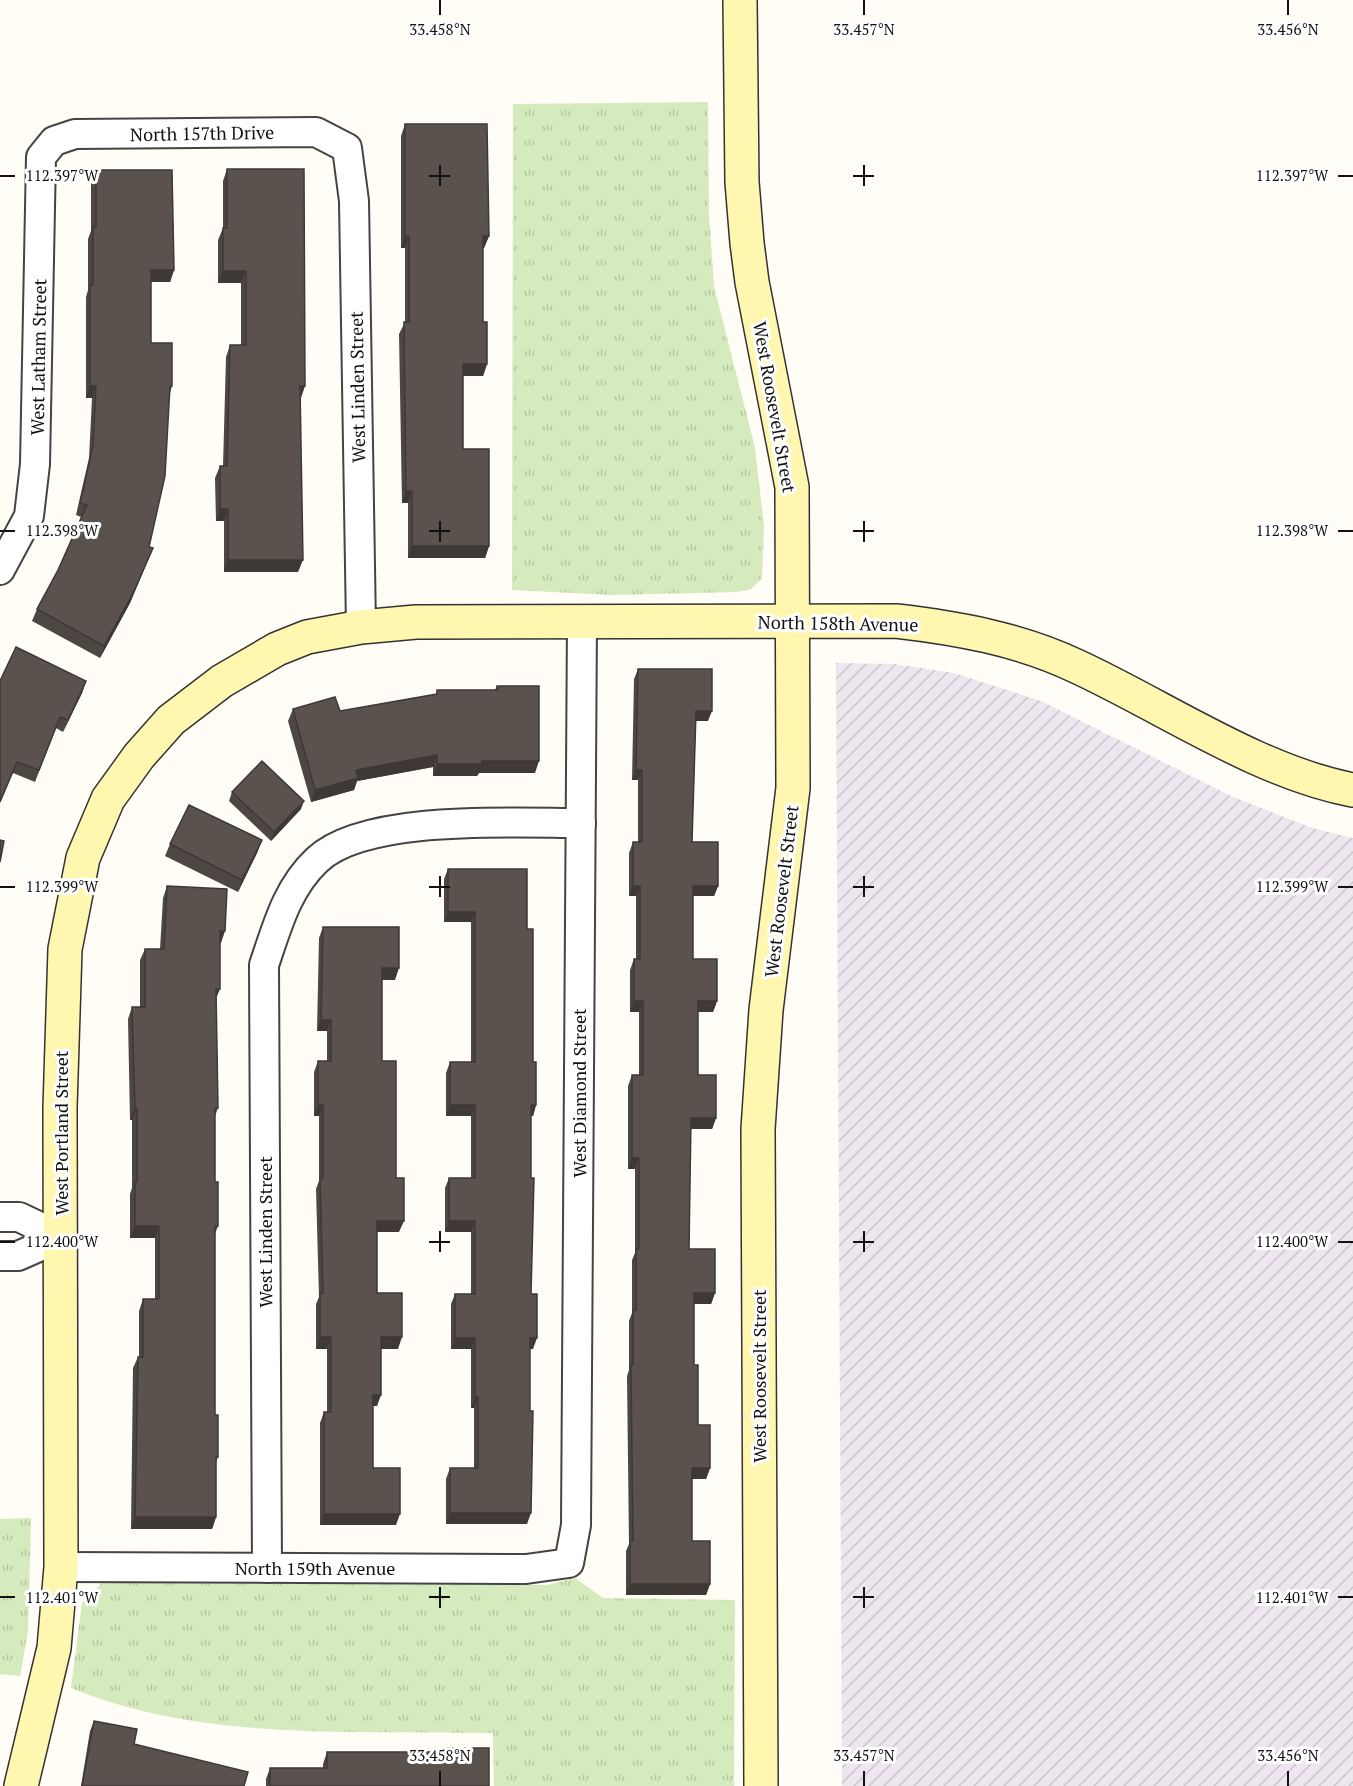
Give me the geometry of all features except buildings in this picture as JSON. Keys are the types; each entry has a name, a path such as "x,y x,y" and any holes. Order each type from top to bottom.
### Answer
{"street":[{"name":"West Roosevelt Street","path":"740,0 742,182 747,243 752,282 792,487 793,788 766,1010 758,1129 761,1786"},
{"name":"North 157th Drive","path":"54,141 75,134 316,132 347,148"},
{"name":"West Latham Street","path":"0,570 29,516 35,464 39,372 41,157 54,141"},
{"name":"West Linden Street","path":"347,148 354,201 361,627"},
{"name":"North 158th Avenue","path":"361,627 416,622 793,620 896,621 956,628 1008,641 1074,665 1261,758 1353,790"},
{"name":"West Diamond Street","path":"570,1563 576,1526 582,621"},
{"name":"West Portland Street","path":"21,1786 54,1648 61,1567 60,1108 64,950 83,858 108,799 139,756 171,720 222,681 277,649 307,637 361,627"},
{"name":"West Linden Street","path":"267,1568 264,965 286,900 318,859 360,836 424,825 581,823"},
{"path":"0,1217 19,1217 61,1237"},
{"path":"0,1256 18,1256 61,1237"},
{"name":"North 159th Avenue","path":"61,1567 526,1569 570,1563"}],"shaded area":[{"path":"836,663 894,664 954,673 1041,701 1231,796 1312,828 1353,838 1353,1786 842,1786"}],"green space":[{"path":"708,102 709,216 714,286 755,448 764,527 762,578 751,589 737,592 613,595 512,590 513,104"},
{"path":"31,1518 28,1631 20,1676 0,1674 0,1519"},
{"path":"575,1578 603,1598 735,1600 734,1786 494,1786 493,1733 333,1732 226,1725 173,1717 121,1705 71,1688 82,1603 102,1583 547,1585"}]}
